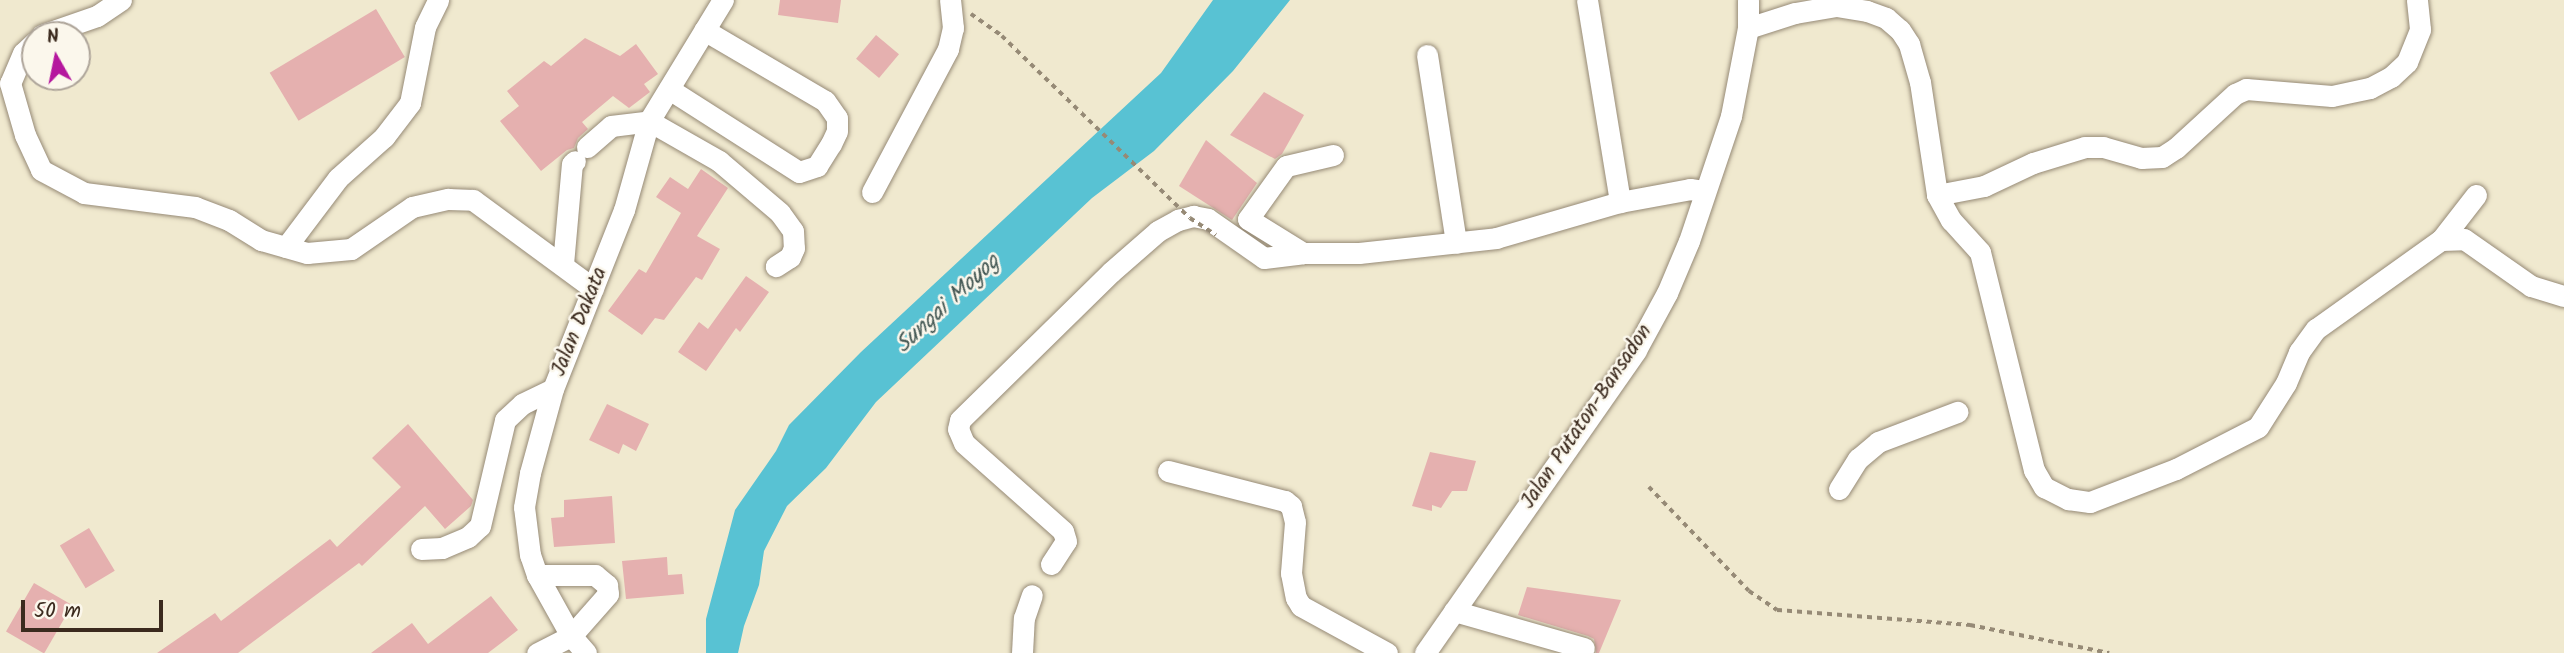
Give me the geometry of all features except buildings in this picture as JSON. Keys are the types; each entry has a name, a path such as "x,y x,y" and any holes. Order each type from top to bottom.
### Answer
{"street":[{"path":"83,21 97,16 121,0"},
{"path":"286,247 338,177 384,137 410,103 425,27 438,0"},
{"name":"Jalan Dakata","path":"586,653 571,636 537,575 530,555 524,507 539,433 553,389 624,209 649,121 723,0"},
{"path":"1587,0 1620,202"},
{"name":"Jalan Putaton-Bansadon","path":"1426,653 1636,350 1667,293 1731,116 1748,28 1748,0"},
{"path":"1937,195 1984,186 2033,163 2085,147 2103,147 2141,158 2162,157 2176,148 2235,94 2246,89 2332,96 2370,88 2391,77 2407,62 2420,29 2417,0"},
{"path":"872,192 948,49 958,5"},
{"path":"1748,28 1795,13 1836,6 1867,11 1886,18 1900,30 1909,44 1920,82 1937,195 1951,219 1980,252 2034,470 2044,487 2054,494 2090,502 2176,469 2258,427 2275,403 2299,352 2316,329 2441,240 2476,195"},
{"path":"669,89 799,172 817,166 831,144 837,131 836,118 825,101 704,30"},
{"path":"1427,55 1456,243"},
{"path":"21,58 10,83 25,135 41,170 84,193 195,207 229,220 261,240 307,253 351,249 412,207 448,199 473,200 593,288"},
{"path":"563,264 572,164 611,126 649,121 719,161 780,213 793,231 794,248 790,257 776,266"},
{"path":"1303,253 1248,219 1286,166 1333,155"},
{"path":"1051,564 1066,541 1063,531 964,443 958,429 960,419 1111,272 1158,232 1178,220 1193,216 1208,219 1264,258 1303,253 1359,253 1496,238 1620,202 1690,189 1705,191"},
{"path":"2441,240 2464,239 2531,286 2564,296"},
{"path":"421,549 442,548 468,537 480,526 505,420 522,404 553,389"},
{"path":"1839,489 1858,459 1878,442 1956,412"},
{"path":"1168,471 1285,501 1295,515 1291,573 1296,598 1301,606 1387,653"},
{"path":"537,575 595,575 607,585 605,600 571,636 537,653"},
{"path":"1022,653 1024,618 1032,595"},
{"path":"1454,611 1584,648"}],"path":[{"path":"958,5 1002,36 1190,218 1216,235"},
{"path":"1649,488 1748,591 1777,610 1970,625 2109,653"}],"water":[{"name":"Sungai Moyog","path":"1213,0 1290,0 1233,71 1154,151 1092,198 876,402 826,468 787,506 764,551 759,585 744,626 738,653 706,653 706,619 735,510 776,451 789,425 861,352 1161,73"}]}
